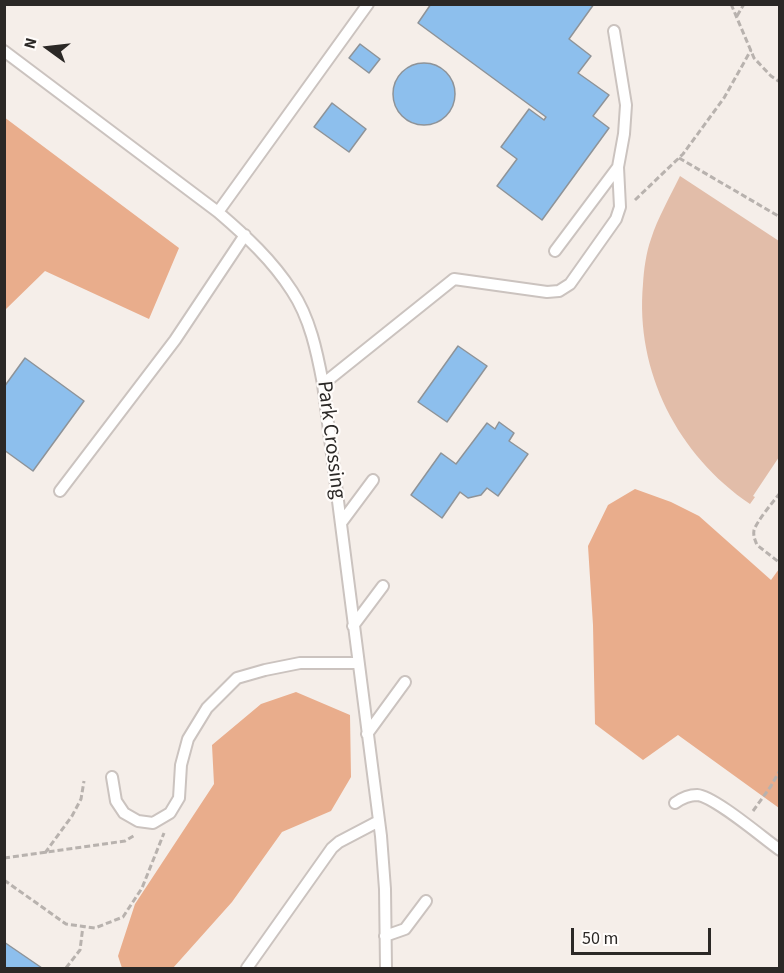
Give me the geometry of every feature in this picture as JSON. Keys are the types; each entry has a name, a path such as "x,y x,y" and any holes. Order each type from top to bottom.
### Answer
{"lane":[{"path":"218,213 369,4"},
{"path":"323,384 454,279 547,292 559,291 570,284 616,219 620,207 618,167 626,105 614,31"},
{"name":"Park Crossing","path":"4,51 218,213 245,236 271,262 293,292 305,315 315,343 323,384 379,821 385,890 386,969"},
{"path":"555,251 618,167"},
{"path":"60,491 175,340 245,236"},
{"path":"341,523 374,480"},
{"path":"353,626 383,586"},
{"path":"112,777 116,801 124,813 138,821 153,822 170,813 179,798 181,765 188,739 207,708 237,678 300,663 358,663"},
{"path":"367,734 405,682"},
{"path":"675,803 685,796 698,795 713,801 780,850"},
{"path":"247,969 332,848 379,821"},
{"path":"385,936 405,929 426,901"}],"path":[{"path":"731,4 754,58 780,82"},
{"path":"737,17 744,4"},
{"path":"635,200 679,158 724,98 751,50"},
{"path":"679,158 780,217"},
{"path":"780,493 757,524 754,532 757,544 780,563"},
{"path":"753,811 780,770"},
{"path":"45,853 72,816 81,799 84,781"},
{"path":"4,880 66,924 95,928 123,917 142,888 165,831"},
{"path":"4,858 125,841 136,834"},
{"path":"66,969 80,950 83,926"}],"shaded area":[{"path":"4,117 179,248 149,319 45,271 5,310"},
{"path":"680,176 779,241 779,457 750,504 724,484 682,436 666,409 654,379 646,349 642,317 643,284 649,244"},
{"path":"635,489 671,502 699,516 771,580 779,569 779,808 678,735 643,760 595,724 593,625 588,546 608,505"},
{"path":"296,692 350,715 351,777 331,811 282,832 232,902 173,968 122,968 118,956 135,904 214,784 212,745 261,704"}],"building":[{"path":"431,4 594,4 569,39 591,56 578,73 609,95 593,116 609,128 542,220 497,186 517,159 501,147 529,109 544,120 546,117 418,23"},
{"path":"360,44 380,59 369,73 349,58"},
{"path":"424,63 436,65 446,72 453,82 455,94 453,106 446,116 436,123 424,125 412,123 402,116 395,106 393,94 395,82 402,72 412,65"},
{"path":"332,103 366,129 349,152 314,127"},
{"path":"458,346 487,366 447,422 418,402"},
{"path":"25,358 84,401 33,471 4,450 4,387"},
{"path":"499,422 514,433 509,441 528,454 498,496 487,488 481,495 468,498 460,492 442,518 411,495 441,453 456,464 487,423 495,429"},
{"path":"4,942 42,968 4,968"}]}
